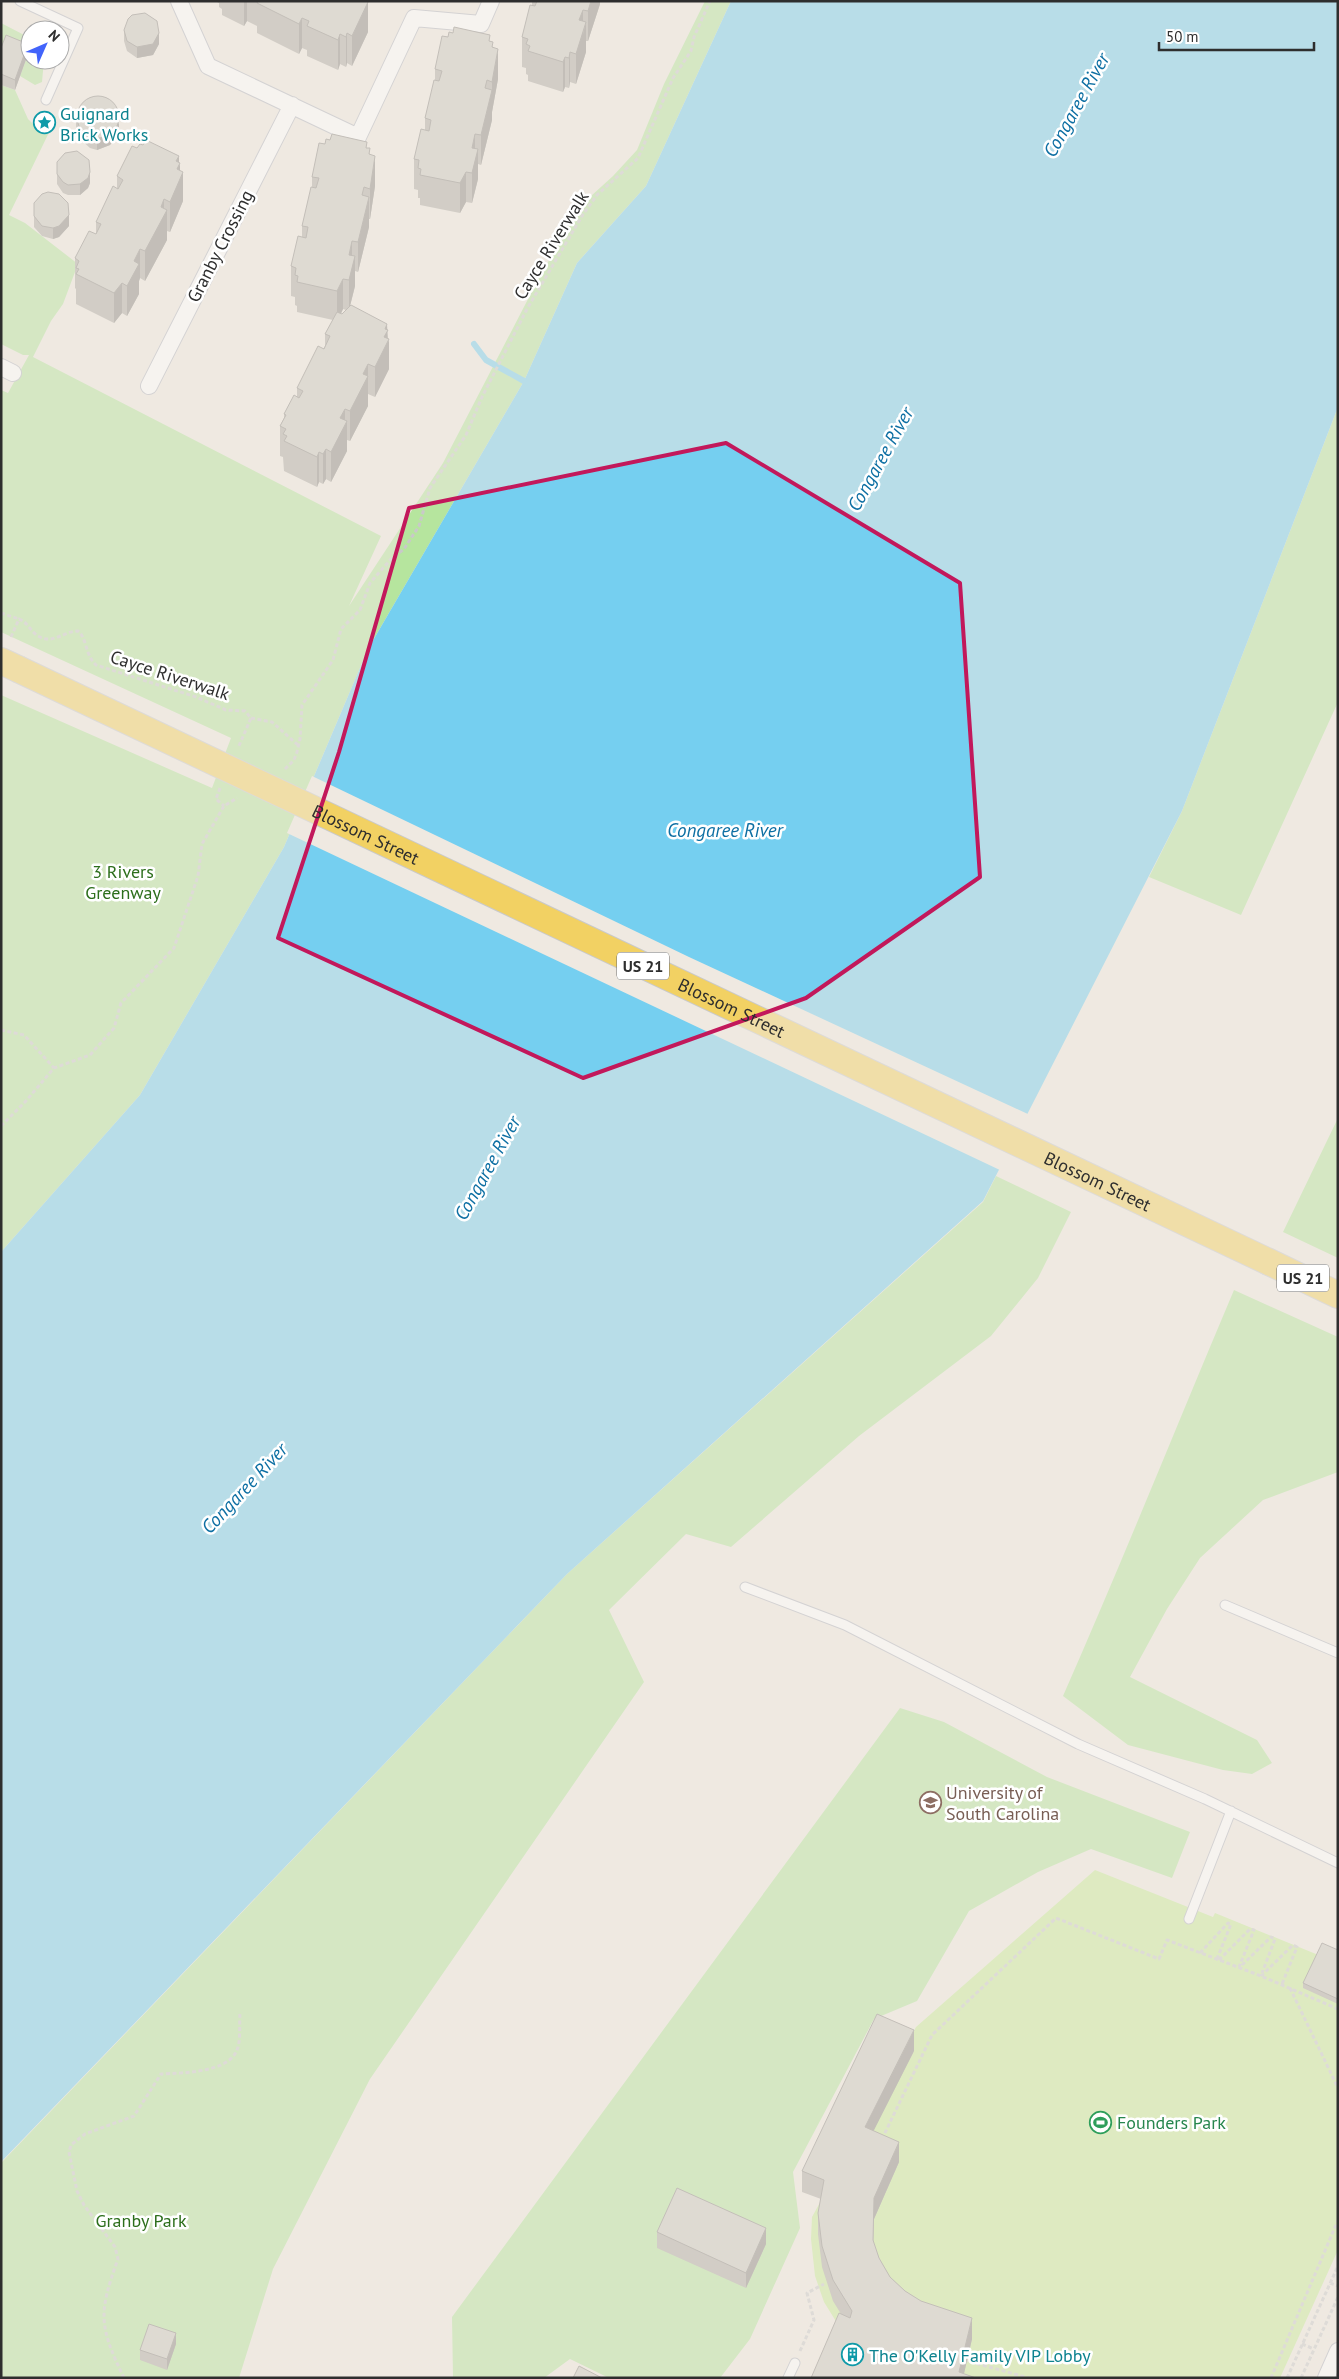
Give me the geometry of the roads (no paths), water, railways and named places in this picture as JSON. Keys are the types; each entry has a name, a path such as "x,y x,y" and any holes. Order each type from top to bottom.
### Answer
{"main road":[{"name":"Blossom Street","path":"10,665 1338,1295"}],"street":[{"path":"179,1 208,66 358,137 414,18 481,24 491,1"},
{"name":"Granby Crossing","path":"149,386 292,105"},
{"path":"1326,2378 1338,2351"}],"lane":[{"path":"20,1 78,28 46,100"},
{"path":"745,1587 845,1625 1078,1744 1230,1811 1338,1863"},
{"path":"1224,1604 1338,1653"},
{"path":"1190,1919 1230,1811"},
{"path":"788,2378 795,2363"}],"water":[{"name":"Congaree River","path":"731,1 1338,1 1338,407 1182,811 983,1201 567,1574 1,2162 1,1252 140,1095 284,847 368,649 524,381 577,263 646,186"}],"waterway":[{"path":"474,344 486,360 524,381"}],"place":[{"name":"Guignard Brick Works","path":"44,123"},
{"name":"University of South Carolina","path":"930,1802"},
{"name":"Founders Park","path":"1101,2122"},
{"name":"The O'Kelly Family VIP Lobby","path":"853,2355"}],"park label":[{"name":"3 Rivers Greenway","path":"123,881"},
{"name":"Granby Park","path":"141,2220"}]}
